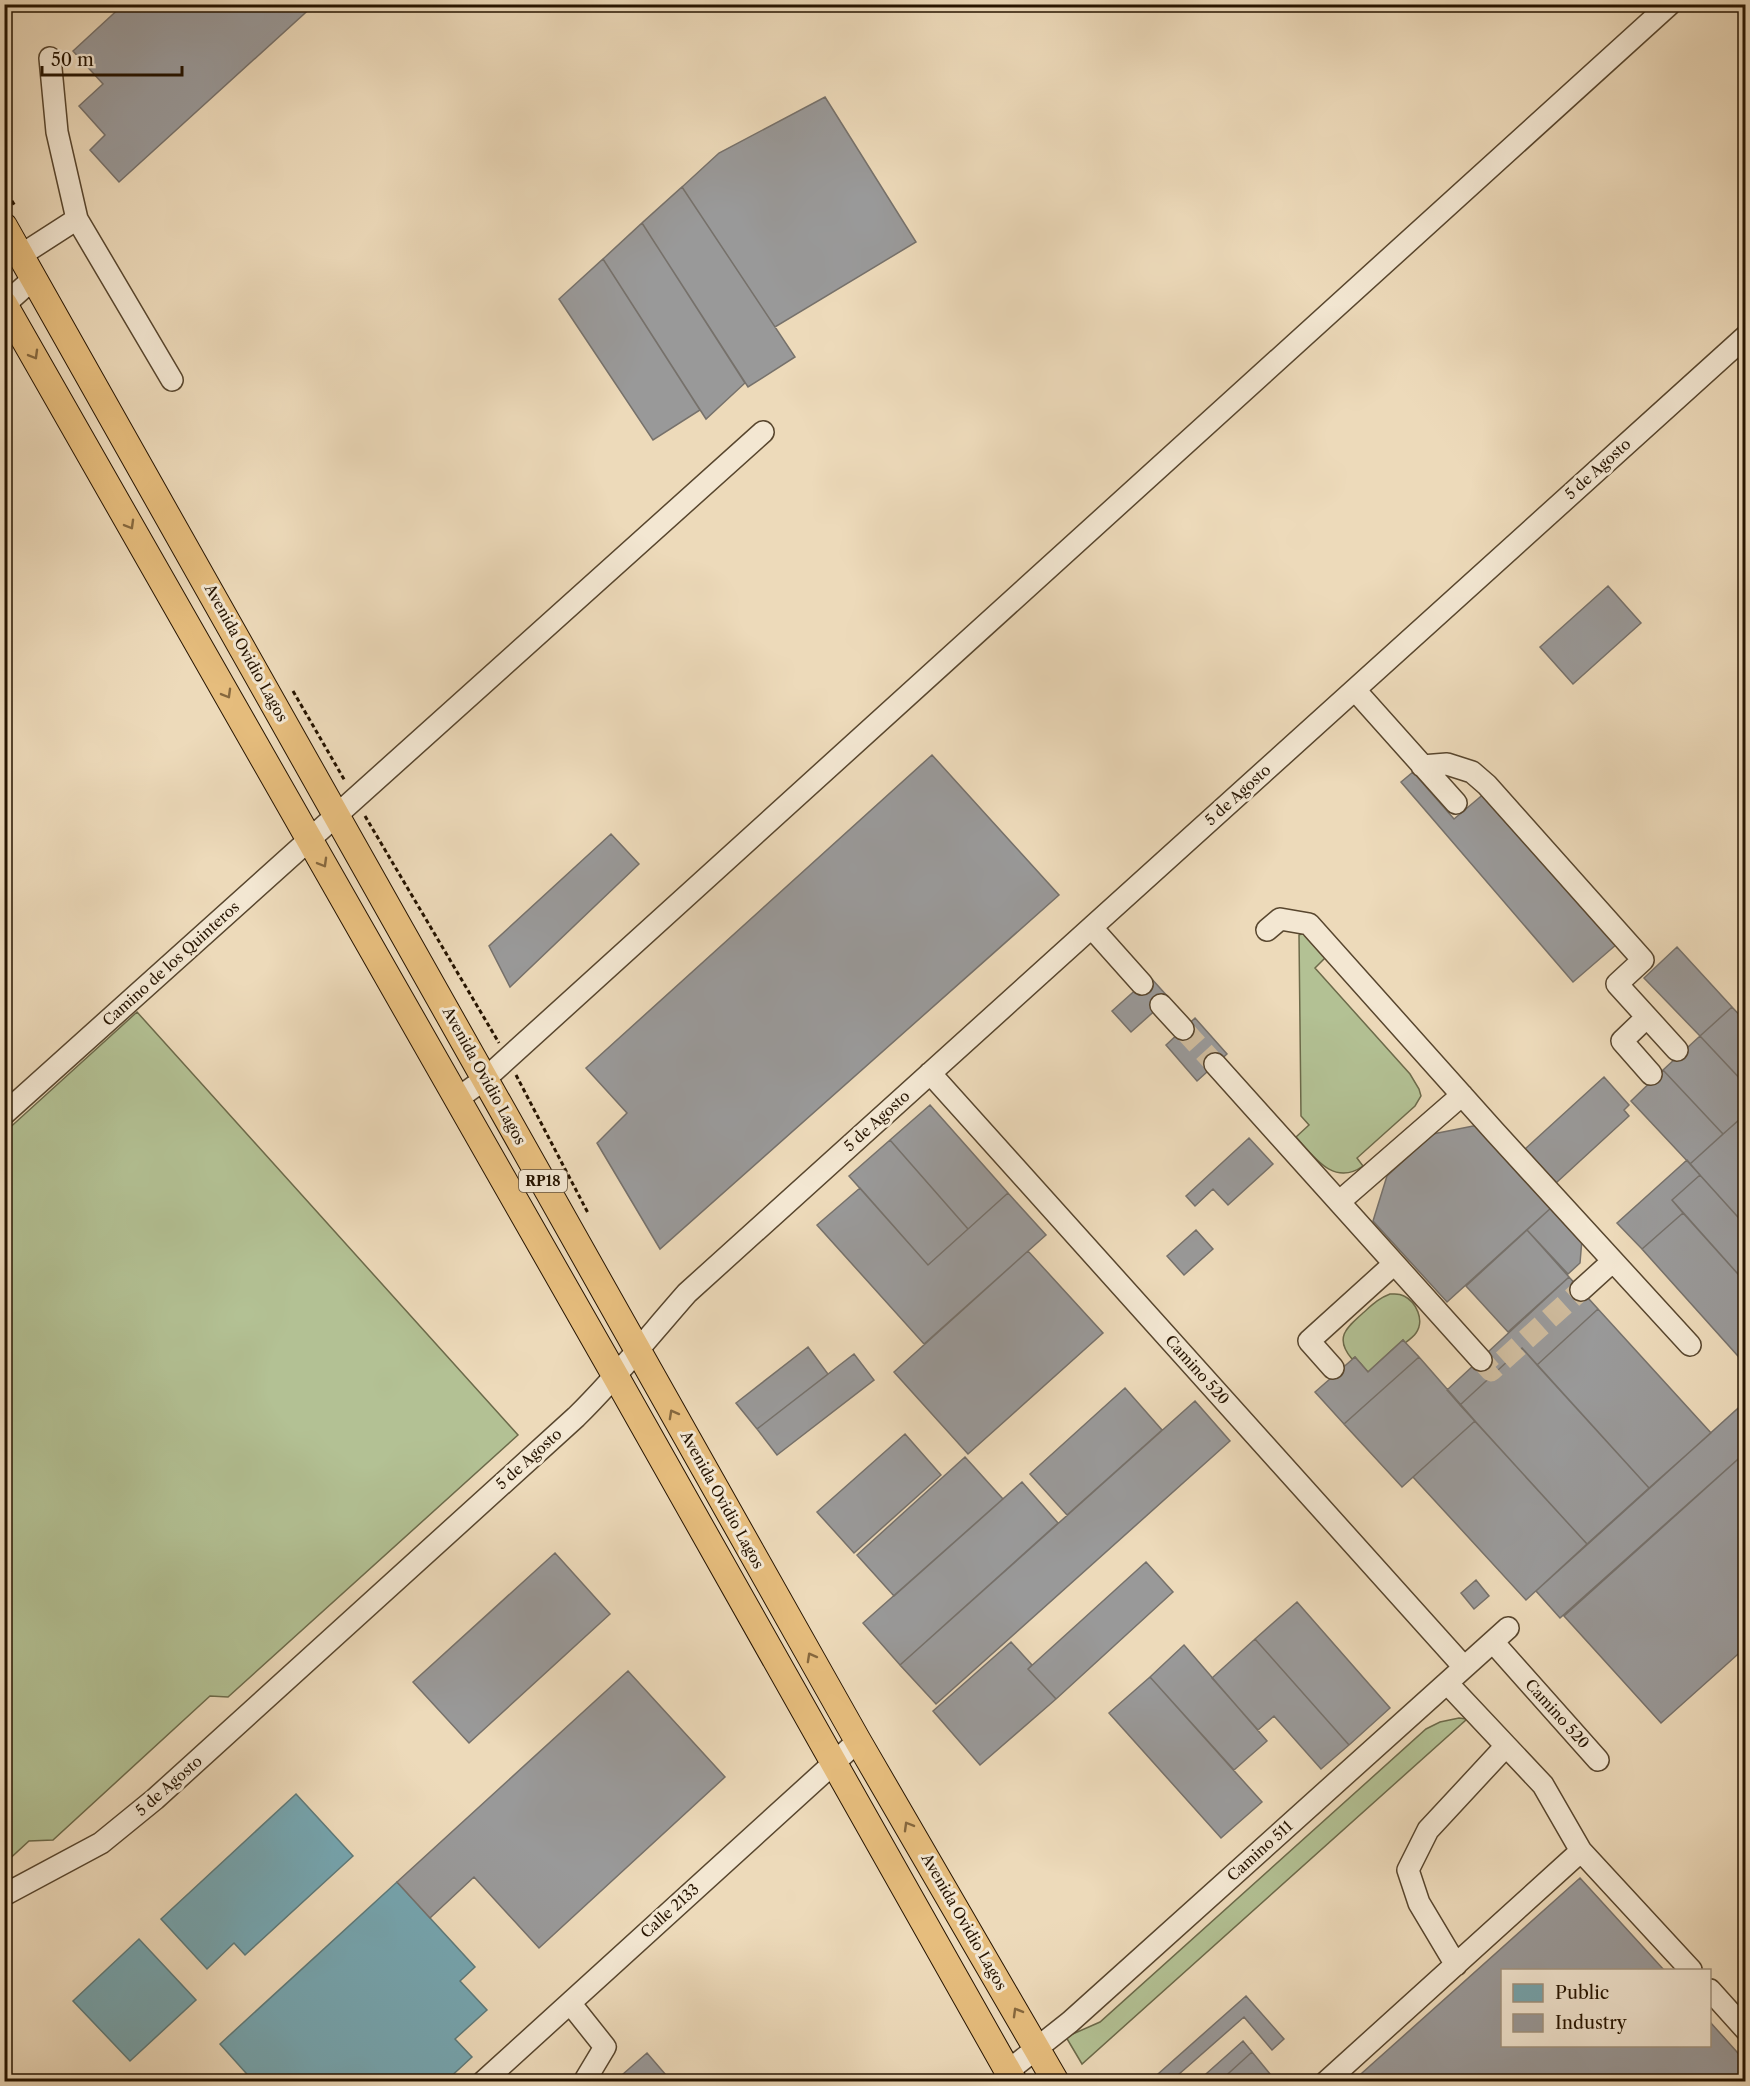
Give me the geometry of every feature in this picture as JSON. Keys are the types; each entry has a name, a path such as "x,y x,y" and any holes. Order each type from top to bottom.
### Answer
{"main road":[{"name":"Avenida Ovidio Lagos","path":"4,226 858,1740 1056,2082"},
{"name":"Avenida Ovidio Lagos","path":"5,304 1011,2076"}],"street":[{"path":"457,1099 486,1078 1670,4"},
{"path":"50,57 57,132 76,219 172,380"},
{"path":"21,255 76,219"},
{"path":"5,304 34,278"},
{"name":"5 de Agosto","path":"4,1895 101,1843 155,1799 576,1417 616,1377 637,1349 687,1293 1746,336"},
{"name":"Camino de los Quinteros","path":"4,1114 763,432"},
{"path":"1354,690 1456,803"},
{"path":"1422,766 1447,764 1472,772 1487,785 1558,864 1643,960 1617,984 1677,1050"},
{"path":"1267,930 1280,919 1309,924 1690,1345"},
{"path":"1092,927 1142,984"},
{"path":"1161,1005 1183,1029"},
{"path":"1647,1017 1622,1041 1651,1074"},
{"path":"1215,1064 1481,1360"},
{"name":"Camino 520","path":"930,1073 1464,1667"},
{"path":"1339,1202 1462,1095"},
{"path":"1581,1290 1613,1261"},
{"path":"1333,1368 1309,1341 1394,1264"},
{"name":"Camino 520","path":"1500,1635 1598,1760"},
{"name":"Camino 511","path":"1011,2076 1037,2048 1070,2022 1500,1635"},
{"path":"1447,1683 1543,1785 1581,1851 1689,1969"},
{"name":"Calle 2133","path":"483,2082 858,1740"},
{"path":"1456,1965 1419,1903 1408,1870 1428,1830 1506,1746"},
{"path":"1326,2082 1581,1851"},
{"path":"1711,1991 1746,2030"},
{"path":"570,2003 605,2047 584,2082"}],"green space":[{"path":"1303,933 1325,958 1315,968 1410,1074 1421,1096 1415,1106 1357,1158 1363,1166 1353,1172 1343,1173 1325,1167 1296,1137 1309,1125 1301,1116 1299,935"},
{"path":"137,1012 518,1435 228,1697 210,1696 53,1840 29,1841 5,1863 5,1132"},
{"path":"1390,1294 1402,1295 1412,1302 1418,1312 1419,1328 1411,1338 1405,1343 1403,1340 1368,1372 1355,1357 1352,1359 1347,1352 1343,1339 1344,1334 1369,1307"},
{"path":"1459,1718 1467,1719 1082,2064 1066,2037 1100,2022 1426,1729 1440,1722"}],"building: Public":[{"path":"296,1794 353,1856 245,1955 234,1943 207,1969 161,1919"},
{"path":"397,1882 475,1967 460,1981 487,2010 455,2039 472,2057 445,2082 409,2082 407,2079 404,2082 254,2082 220,2044"},
{"path":"139,1939 196,2000 130,2061 73,2001"}],"building: Industry":[{"path":"124,4 315,4 119,182 90,150 105,135 79,106 103,84 73,51"},
{"path":"825,97 916,242 775,327 682,187 719,153"},
{"path":"682,187 795,357 748,387 642,223"},
{"path":"642,223 745,383 706,419 603,259"},
{"path":"603,259 700,410 653,440 559,299"},
{"path":"1608,586 1641,623 1573,684 1540,647"},
{"path":"932,755 1059,895 660,1249 597,1143 627,1113 586,1068"},
{"path":"1413,772 1454,819 1486,792 1617,944 1573,982 1401,782"},
{"path":"611,834 639,864 510,987 489,946"},
{"path":"1677,947 1732,1007 1700,1036 1644,978"},
{"path":"1150,977 1169,998 1131,1032 1112,1011"},
{"path":"1732,1007 1746,1022 1746,1085 1700,1036"},
{"path":"1195,1018 1227,1054 1197,1081 1166,1045"},
{"path":"1700,1036 1746,1085 1746,1114 1723,1134 1663,1070"},
{"path":"1663,1070 1723,1134 1690,1164 1631,1101"},
{"path":"1604,1077 1629,1105 1624,1110 1629,1116 1556,1183 1525,1149"},
{"path":"930,1105 1008,1193 968,1229 890,1140"},
{"path":"1742,1117 1746,1122 1746,1226 1690,1164"},
{"path":"1478,1125 1552,1207 1447,1302 1373,1221 1387,1176 1433,1134"},
{"path":"1249,1138 1273,1164 1228,1205 1213,1189 1195,1206 1186,1196"},
{"path":"890,1140 968,1229 928,1265 849,1176"},
{"path":"1687,1160 1700,1175 1672,1200 1683,1213 1642,1249 1617,1223"},
{"path":"1700,1175 1746,1226 1746,1283 1672,1200"},
{"path":"860,1188 928,1265 1008,1193 1046,1235 924,1344 817,1225"},
{"path":"1552,1207 1582,1239 1580,1263 1568,1274 1527,1230"},
{"path":"1683,1213 1746,1283 1746,1365 1642,1249"},
{"path":"1196,1230 1213,1249 1184,1275 1167,1256"},
{"path":"1527,1230 1569,1277 1508,1332 1466,1286"},
{"path":"1028,1251 1103,1333 968,1454 894,1372"},
{"path":"1569,1277 1598,1309 1537,1365 1522,1348 1460,1405 1447,1390"},
{"path":"1598,1309 1711,1433 1649,1488 1537,1365"},
{"path":"1403,1340 1419,1357 1344,1424 1315,1392 1355,1357 1368,1372"},
{"path":"808,1347 828,1374 757,1429 736,1403"},
{"path":"1522,1348 1649,1488 1587,1544 1460,1405"},
{"path":"854,1354 874,1380 777,1455 757,1429"},
{"path":"1419,1357 1475,1421 1402,1487 1344,1424"},
{"path":"1125,1388 1162,1430 1067,1515 1030,1474"},
{"path":"1195,1401 1230,1441 936,1704 900,1665"},
{"path":"1746,1401 1746,1452 1560,1618 1536,1591"},
{"path":"1475,1421 1587,1544 1526,1600 1413,1477"},
{"path":"905,1434 941,1475 854,1553 817,1512"},
{"path":"1746,1452 1746,1647 1661,1723 1564,1616"},
{"path":"965,1457 1003,1499 894,1596 857,1555"},
{"path":"1022,1482 1058,1523 900,1665 863,1623"},
{"path":"555,1553 610,1614 469,1743 413,1682"},
{"path":"1146,1562 1173,1592 1056,1699 1028,1669"},
{"path":"1476,1580 1489,1596 1474,1609 1461,1593"},
{"path":"1297,1602 1390,1708 1349,1745 1255,1639"},
{"path":"1255,1639 1349,1745 1321,1769 1274,1716 1258,1730 1212,1678"},
{"path":"1011,1642 1032,1665 1028,1669 1056,1699 980,1765 933,1711"},
{"path":"1184,1645 1267,1741 1234,1770 1150,1677"},
{"path":"628,1671 725,1777 539,1948 474,1877 430,1918 397,1882"},
{"path":"1150,1677 1262,1802 1221,1838 1109,1713"},
{"path":"1580,1878 1663,1969 1501,1969 1501,2047 1711,2047 1711,2023 1746,2062 1746,2082 1352,2082"},
{"path":"1246,1996 1284,2039 1272,2050 1244,2017 1170,2082 1149,2082"},
{"path":"1243,2041 1252,2052 1219,2082 1197,2082"},
{"path":"1252,2052 1270,2074 1261,2082 1219,2082"},
{"path":"647,2053 672,2082 614,2082"}],"tunnel":[{"path":"1183,1029 1215,1064"},
{"path":"1481,1360 1491,1371 1581,1290"}]}
